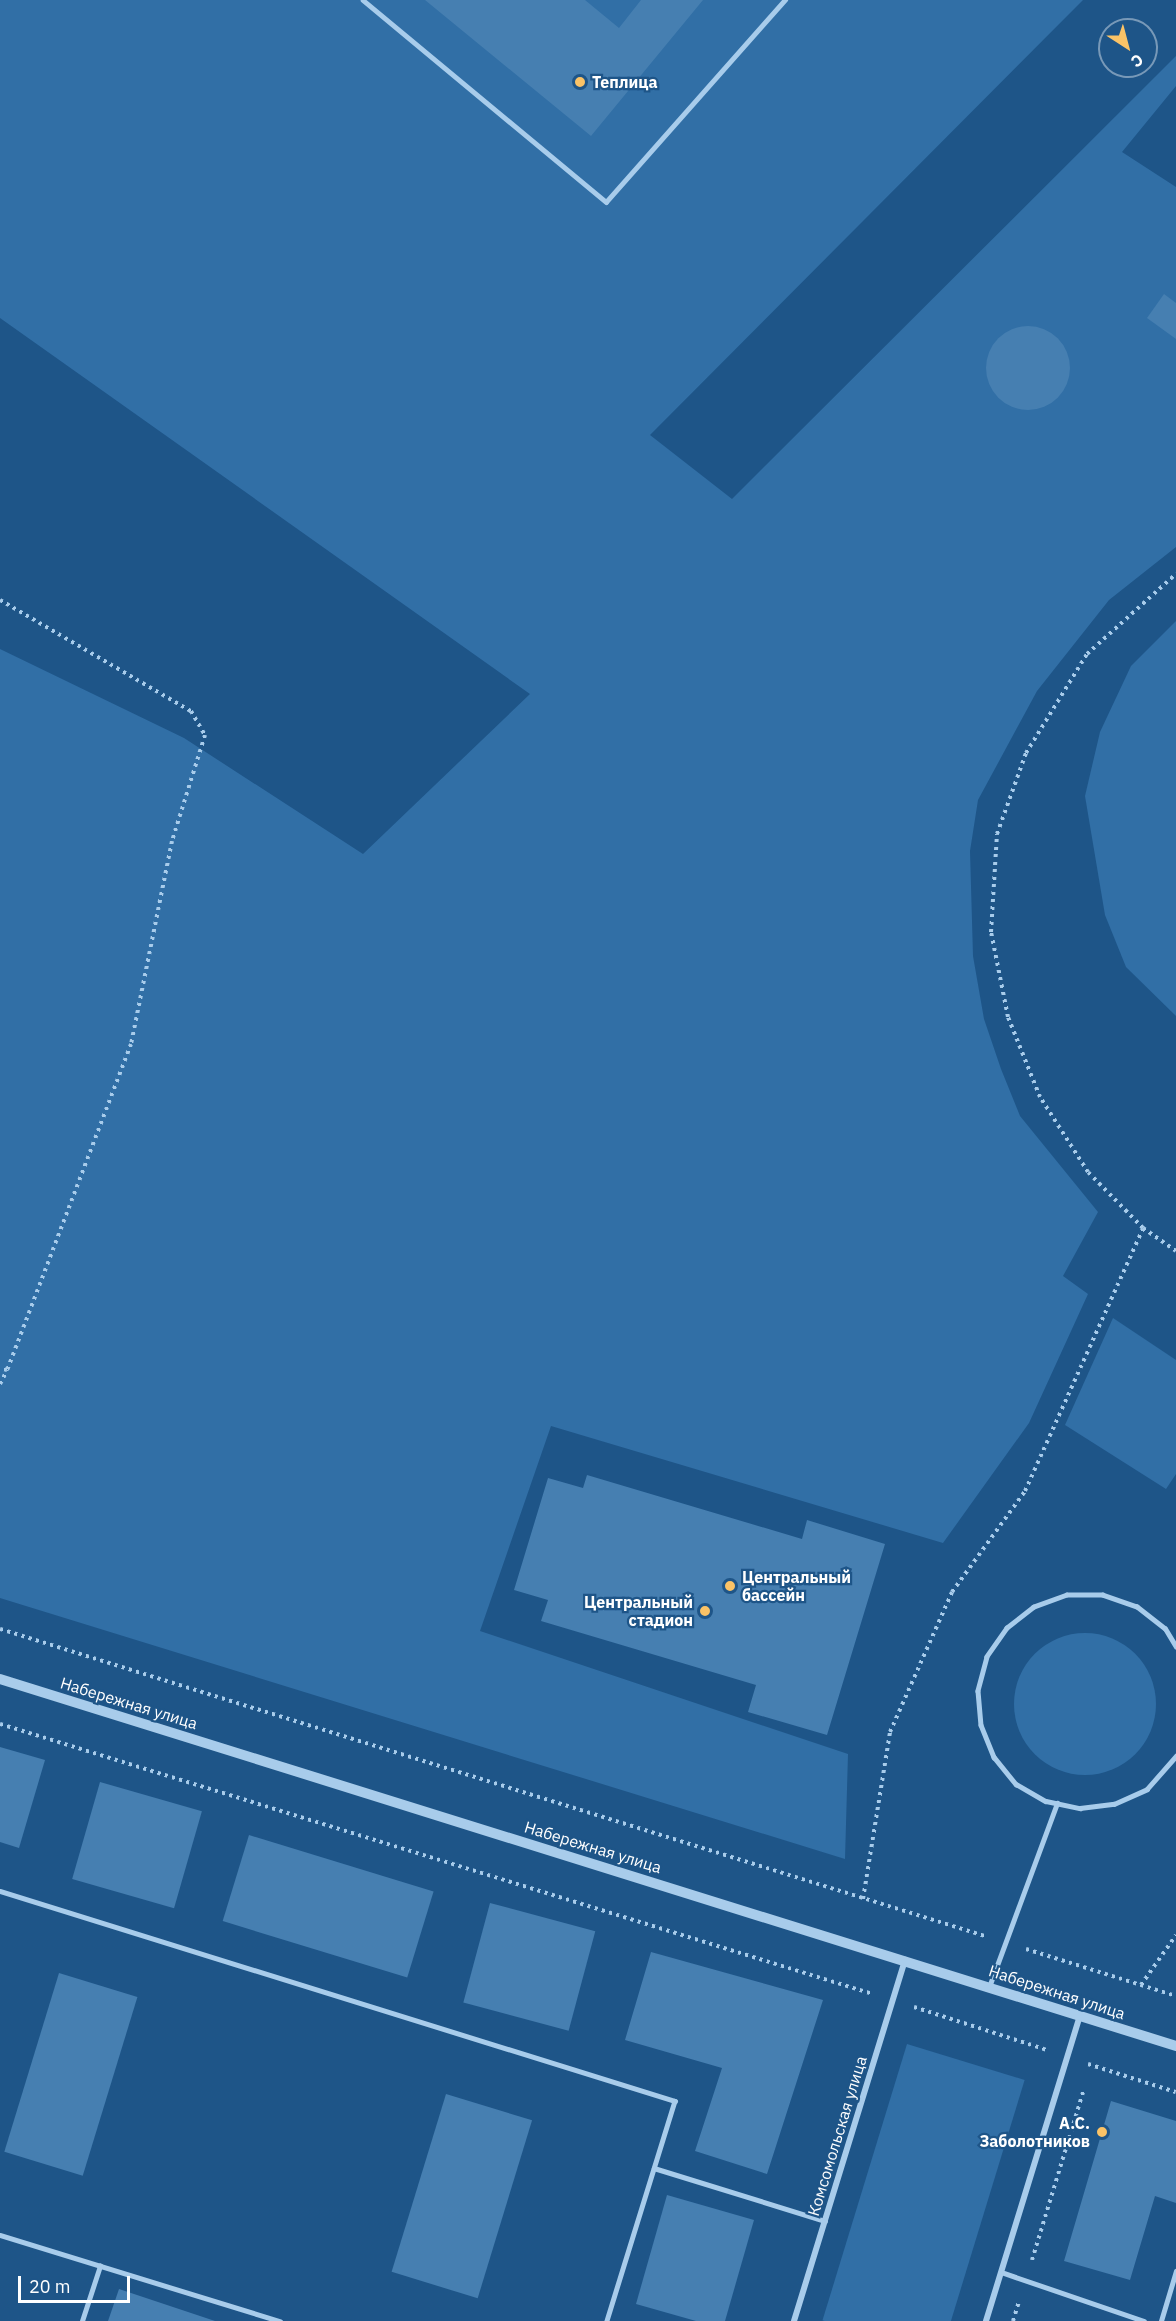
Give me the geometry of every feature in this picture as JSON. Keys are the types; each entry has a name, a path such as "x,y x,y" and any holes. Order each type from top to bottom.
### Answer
{"street":[{"name":"Набережная улица","path":"0,1679 1176,2046"},
{"name":"Комсомольская улица","path":"794,2321 905,1960"},
{"path":"986,2321 1080,2015"}],"lane":[{"path":"363,0 606,202 785,0"},
{"path":"1176,1647 1165,1629 1137,1607 1103,1595 1067,1595 1034,1607 1007,1628 987,1657 978,1690 981,1725 994,1757 1016,1784 1057,1803 1080,1808 1114,1804 1147,1789 1176,1756"},
{"path":"989,1986 1057,1803"},
{"path":"0,1891 675,2101 607,2321"},
{"path":"654,2168 825,2221"},
{"path":"0,2235 280,2321"},
{"path":"82,2321 100,2266"},
{"path":"1161,2321 1176,2271"},
{"path":"1001,2272 1144,2321"}],"path":[{"path":"1176,574 1087,654 1026,753 998,834 991,932 1008,1017 1040,1097 1088,1172 1143,1228 1176,1251"},
{"path":"0,600 191,711 206,735 172,840 131,1044 0,1384"},
{"path":"863,1899 890,1732 952,1592 1025,1491 1143,1228"},
{"path":"0,1368 7,1370"},
{"path":"0,1629 1176,1996"},
{"path":"0,1724 893,2000 1176,2092"},
{"path":"1141,1984 1176,1935"},
{"path":"1013,2321 1091,2065"}],"shaded area":[{"path":"0,0 1083,0 650,435 732,499 1154,78 1158,78 1158,74 1176,56 1176,86 1122,152 1176,187 1176,547 1109,600 1037,691 978,800 970,851 973,956 984,1019 1001,1069 1020,1116 1098,1212 1063,1276 1088,1294 1029,1423 943,1543 551,1426 480,1631 848,1754 845,1859 0,1598 0,649 184,738 363,854 530,694 0,318"},
{"path":"1176,621 1176,1016 1126,967 1105,915 1085,796 1100,732 1131,666"},
{"path":"1113,1318 1176,1360 1176,1474 1166,1489 1065,1425"},
{"path":"1085,1633 1112,1638 1135,1654 1151,1677 1156,1704 1151,1731 1135,1754 1112,1770 1085,1775 1058,1770 1035,1754 1019,1731 1014,1704 1019,1677 1035,1654 1058,1638"},
{"path":"907,2044 1025,2080 951,2321 823,2320"}],"building":[{"name":"Теплица","path":"425,0 585,0 619,28 641,0 703,0 591,136"},
{"path":"1164,294 1176,303 1176,339 1147,318"},
{"path":"1028,326 1044,329 1058,338 1067,352 1070,368 1067,384 1058,398 1044,407 1028,410 1012,407 998,398 989,384 986,368 989,352 998,338 1012,329"},
{"name":"Центральный стадион","path":"587,1475 802,1539 807,1520 885,1544 827,1735 748,1712 756,1685 541,1621 548,1600 514,1590 548,1478 583,1488"},
{"path":"0,1747 45,1760 19,1848 0,1842"},
{"path":"100,1782 202,1811 174,1908 72,1879"},
{"path":"249,1835 434,1891 407,1977 223,1921"},
{"path":"490,1903 595,1931 569,2031 463,2002"},
{"path":"651,1952 823,2000 767,2174 695,2151 722,2068 625,2040"},
{"path":"59,1973 137,1997 83,2176 4,2152"},
{"path":"446,2094 532,2120 478,2298 392,2272"},
{"path":"1111,2101 1176,2121 1176,2203 1155,2196 1130,2280 1064,2261"},
{"path":"667,2195 754,2220 725,2321 696,2321 636,2304"},
{"path":"119,2289 215,2321 108,2321"}],"place":[{"name":"Теплица","path":"580,82"},
{"name":"Центральный бассейн","path":"730,1586"},
{"name":"Центральный стадион","path":"705,1611"},
{"name":"А.С. Заболотников","path":"1102,2132"}]}
